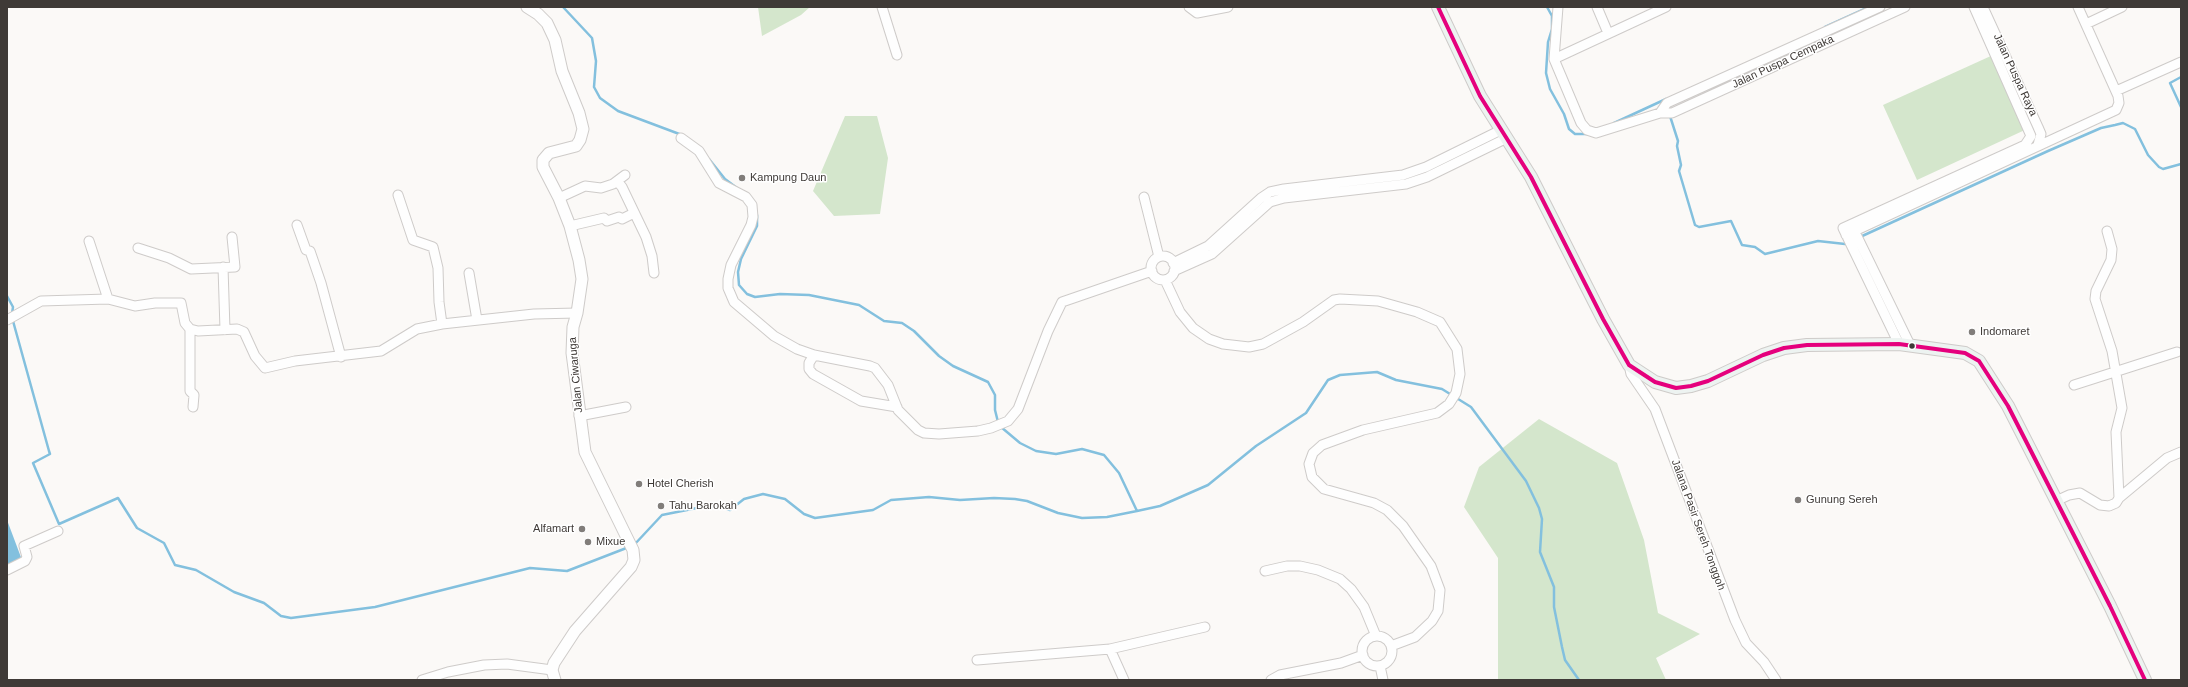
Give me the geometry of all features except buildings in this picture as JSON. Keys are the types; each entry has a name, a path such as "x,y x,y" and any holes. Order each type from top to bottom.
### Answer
{"main road":[{"path":"1438,7 1480,96 1531,177 1603,319 1629,365 1655,382 1676,388 1691,386 1708,381 1763,355 1784,348 1807,345 1904,345 1965,353 1979,361 2008,406 2110,606 2145,680"}],"street":[{"name":"Jalan Ciwaruga","path":"527,7 538,14 547,23 555,40 562,71 579,113 583,129 580,140 576,146 549,153 543,160 543,167 559,198 570,226 582,279 577,313 572,327 572,353 584,452 631,546 631,567 575,631 554,663 553,675"},
{"path":"882,7 897,55"},
{"path":"1189,7 1197,12 1228,7"},
{"path":"1554,59 1558,7"},
{"path":"1597,7 1608,33"},
{"path":"1554,59 1666,7"},
{"name":"Jalan Puspa Cempaka","path":"1667,103 1880,7"},
{"name":"Jalan Puspa Cempaka","path":"1554,59 1581,123 1592,133 1602,132 1660,113 1672,113 1741,82 1887,10 1904,7"},
{"name":"Jalan Puspa Raya","path":"1974,7 2034,129 2041,134 2034,143"},
{"name":"Jalan Puspa Raya","path":"1983,7 2034,129"},
{"path":"1904,345 1851,230 2031,150 2034,143 2116,110 2119,103 2116,91 2078,7"},
{"path":"2086,24 2122,7"},
{"path":"2116,91 2181,62"},
{"path":"1736,72 1741,82"},
{"path":"1660,113 1667,103 1672,113"},
{"path":"1174,267 1168,258 1159,257 1152,263 1152,271 1156,278 1165,280 1171,277 1174,267 1208,246 1266,195 1284,188 1403,175 1426,167 1504,134"},
{"path":"1174,267 1212,254 1270,202 1284,198 1406,184 1427,177 1504,134"},
{"path":"681,138 698,151 719,183 746,197 752,206 753,217 751,225 731,265 728,279 728,288 734,302 774,336 797,349 814,355 875,368 888,385 897,407 904,418 924,433 939,434 978,431 1002,424 1014,415 1018,409 1048,331 1062,302 1152,271"},
{"path":"559,198 581,188 601,188 617,181 625,175"},
{"path":"617,181 646,237 652,256 654,273"},
{"path":"1318,184 1319,195"},
{"path":"398,195 412,240 433,247 438,268 439,302 442,324"},
{"path":"1144,197 1159,257"},
{"path":"570,226 604,218 607,221 618,218 622,219 634,213"},
{"path":"297,225 306,250 310,251 321,283 341,357"},
{"path":"2107,231 2112,249 2111,260 2096,291 2095,299 2112,351 2114,371 2122,408 2116,432 2120,498"},
{"path":"138,248 169,258 191,269 235,267 232,237"},
{"path":"89,241 108,299"},
{"path":"223,267 225,330"},
{"path":"469,273 476,320"},
{"path":"1165,280 1180,312 1193,328 1209,339 1223,344 1249,348 1263,344 1303,322 1334,300 1340,299 1378,301 1417,312 1440,322 1457,349 1460,374 1456,393 1449,404 1437,413 1363,430 1322,445 1313,453 1309,464 1312,478 1324,489 1374,503 1387,510 1403,526 1431,566 1440,590 1438,611 1432,621 1416,637 1392,646"},
{"path":"7,320 41,301 108,299 135,306 155,302 182,303 185,323 190,329 198,331 237,329 244,332 255,356 265,368 295,362 381,351 417,329 442,324 534,314 577,313"},
{"path":"190,329 190,391 194,395 193,407"},
{"path":"2074,384 2177,352"},
{"path":"814,355 809,363 809,369 813,374 861,401 897,407"},
{"name":"Jalana Pasir Sereh Tonggoh","path":"1629,365 1631,374 1655,410 1738,626 1746,643 1764,662 1776,680"},
{"path":"579,416 626,407"},
{"path":"2056,501 2069,495 2080,493 2100,505 2109,506 2116,503 2167,458 2181,452"},
{"path":"7,570 25,561 27,557 24,546 58,531"},
{"path":"1265,571 1287,566 1300,566 1318,570 1340,579 1351,589 1364,607 1376,636"},
{"path":"977,660 1110,649 1205,626"},
{"path":"1376,636 1385,638 1392,646 1389,661 1380,666 1369,664 1363,655 1365,643 1376,636"},
{"path":"1110,649 1124,680"},
{"path":"1271,680 1280,675 1341,663 1363,655"},
{"path":"422,680 435,679 448,672 484,665 507,664 553,675"},
{"path":"1380,666 1383,680"}],"green space":[{"path":"758,7 810,7 801,15 762,36"},
{"path":"1993,55 2027,129 1917,180 1883,105"},
{"path":"845,116 877,116 888,158 880,214 834,216 813,191"},
{"path":"1539,419 1617,463 1644,540 1658,613 1700,634 1656,658 1666,680 1498,680 1498,558 1464,507 1479,467"}],"water":[{"path":"7,520 22,560 7,567"}],"waterway":[{"path":"563,7 592,38 596,61 594,87 600,98 618,111 682,135"},
{"path":"1547,7 1552,16 1552,29 1548,42 1546,73 1550,89 1564,114 1569,129 1575,134 1590,134"},
{"path":"1825,27 1869,7"},
{"path":"2181,77 2170,83 2181,107"},
{"path":"1614,123 1666,99"},
{"path":"1670,116 1678,141 1677,146 1681,165 1679,171 1695,225 1699,227 1731,221 1742,245 1755,247 1765,254 1818,241 1845,244 1849,243"},
{"path":"1860,237 2101,128 2123,123 2135,129 2148,155 2159,167 2163,169 2181,164"},
{"path":"709,159 725,179 737,188"},
{"path":"757,215 757,226 741,259 738,272 739,285 747,294 755,297 780,294 809,295 859,305 884,321 902,323 914,331 939,356 953,366 988,382 995,395 995,410 998,422"},
{"path":"7,296 13,307 12,314"},
{"path":"13,321 50,454 33,463 59,524 118,498 137,528 164,543 175,565 196,570 234,592 264,603 281,616 291,618 375,607 530,568 567,571 629,547"},
{"path":"634,545 662,515 702,507 722,507 730,510 744,499 763,494 785,499 804,514 815,518 873,510 891,500 929,497 960,500 994,498 1015,499 1027,501 1058,513 1082,518 1107,517 1160,506 1208,485 1256,446 1306,413 1328,380 1340,375 1377,372 1396,380 1442,389 1471,407 1526,481 1539,508 1542,519 1540,552 1554,587 1554,607 1565,660 1579,680"},
{"path":"1001,427 1020,443 1036,451 1056,454 1082,449 1104,455 1119,473 1137,511"}],"transit line":[{"path":"1438,7 1480,96 1531,177 1603,319 1629,365 1655,382 1676,388 1691,386 1708,381 1763,355 1784,348 1807,345 1899,344 1965,353 1979,361 2008,406 2110,606 2145,680"}],"place":[{"name":"Kampung Daun","path":"742,178"},
{"name":"Indomaret","path":"1972,332"},
{"name":"Hotel Cherish","path":"639,484"},
{"name":"Gunung Sereh","path":"1798,500"},
{"name":"Tahu Barokah","path":"661,506"},
{"name":"Alfamart","path":"582,529"},
{"name":"Mixue","path":"588,542"}]}
